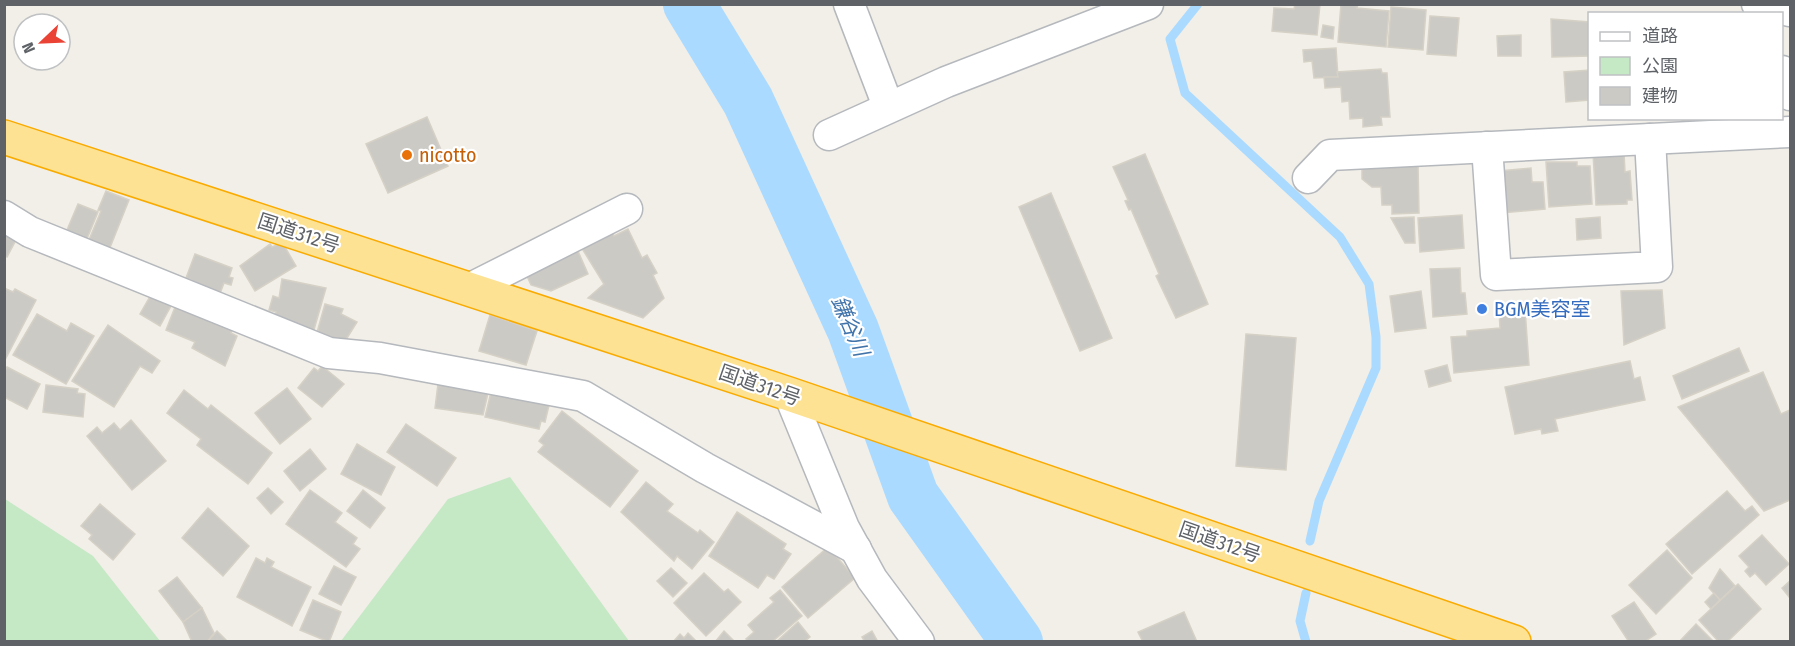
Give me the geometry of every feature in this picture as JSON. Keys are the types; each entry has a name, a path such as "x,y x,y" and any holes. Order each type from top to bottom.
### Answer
{"highway":[{"name":"国道312号","path":"4,137 936,444 1514,642"}],"street":[{"path":"849,4 888,106"},
{"path":"829,135 888,106 1148,4"},
{"path":"1756,4 1791,10"},
{"path":"1783,74 1791,95"},
{"path":"1308,178 1330,155 1791,132"},
{"path":"1487,147 1496,275 1657,267 1650,140"},
{"path":"469,289 494,274 627,209"},
{"path":"4,216 30,232 329,353 380,358 583,396 705,468 856,549"},
{"path":"798,398 844,528 872,579 919,642"}],"green space":[{"path":"510,477 629,641 341,641 448,499"},
{"path":"5,499 93,556 160,641 5,641"}],"building":[{"path":"1295,4 1320,4 1317,35 1272,31 1274,8 1294,9"},
{"path":"1341,4 1358,4 1357,8 1389,11 1386,47 1338,42"},
{"path":"1391,7 1426,10 1423,50 1388,47"},
{"path":"1430,16 1459,18 1456,56 1427,54"},
{"path":"1551,19 1588,22 1588,56 1552,57"},
{"path":"1323,25 1334,27 1333,39 1321,37"},
{"path":"1521,35 1521,56 1498,56 1497,36"},
{"path":"1336,48 1338,77 1314,78 1312,61 1304,62 1303,50"},
{"path":"1381,69 1382,73 1387,73 1390,117 1381,117 1382,125 1363,127 1363,118 1350,119 1349,101 1342,102 1341,87 1325,88 1324,77 1338,77 1337,72"},
{"path":"1588,70 1588,100 1566,102 1564,72"},
{"name":"nicotto","path":"427,117 448,166 388,193 366,144"},
{"path":"1682,120 1706,120 1707,127 1682,128"},
{"path":"1593,153 1624,153 1625,172 1630,171 1632,200 1627,200 1627,204 1596,205"},
{"path":"1145,154 1208,304 1176,318 1156,276 1159,274 1131,209 1129,210 1125,201 1128,200 1113,167"},
{"path":"1546,162 1577,162 1577,166 1590,166 1592,204 1549,207"},
{"path":"1418,164 1419,213 1392,214 1392,205 1382,205 1381,187 1372,187 1362,179 1362,166"},
{"path":"1531,168 1532,182 1543,182 1545,209 1501,213 1499,171"},
{"path":"106,191 129,200 107,255 86,247 101,211 98,210"},
{"path":"1051,193 1112,338 1080,351 1019,207"},
{"path":"78,204 98,212 84,246 64,237"},
{"path":"1462,215 1464,248 1420,252 1418,218"},
{"path":"1414,217 1415,243 1405,243 1391,218"},
{"path":"1600,217 1601,238 1577,240 1576,219"},
{"path":"610,226 614,236 628,229 642,258 647,255 657,273 653,275 664,298 643,318 588,298 604,284 578,242"},
{"path":"4,231 17,238 7,257 4,255"},
{"path":"574,242 588,274 551,291 531,285 522,265"},
{"path":"270,244 272,247 279,244 285,247 296,266 255,291 240,266"},
{"path":"195,254 232,268 229,277 233,278 231,285 224,283 219,296 191,285 192,280 186,278"},
{"path":"1460,268 1461,293 1465,293 1467,314 1433,317 1430,269"},
{"path":"282,279 326,288 313,333 274,322 276,312 269,310 273,296 279,298"},
{"path":"4,288 13,292 15,289 36,300 4,362"},
{"path":"1662,290 1665,328 1624,345 1621,291"},
{"path":"1421,291 1426,328 1395,332 1390,296"},
{"path":"152,293 172,304 160,326 140,314"},
{"path":"177,302 234,325 231,333 237,336 225,366 192,348 195,342 166,330"},
{"path":"325,304 343,309 341,314 357,322 342,346 316,336"},
{"path":"1525,309 1529,365 1454,373 1451,337 1467,336 1467,331 1500,328 1499,310"},
{"path":"37,314 67,331 71,323 94,336 66,384 13,355"},
{"path":"490,315 537,331 526,365 479,351"},
{"path":"108,325 160,361 152,373 140,366 114,407 72,381"},
{"path":"1246,334 1296,338 1286,470 1236,466"},
{"path":"1739,348 1749,371 1682,399 1673,376"},
{"path":"1630,361 1634,379 1640,377 1645,400 1555,419 1558,431 1542,434 1541,429 1515,434 1505,387"},
{"path":"1447,365 1451,381 1429,387 1425,371"},
{"path":"322,366 344,384 322,407 298,388 314,368 318,371"},
{"path":"7,367 40,384 27,409 4,397 4,373"},
{"path":"1763,372 1781,414 1790,410 1790,500 1764,511 1678,407"},
{"path":"438,384 488,393 483,415 435,408"},
{"path":"46,385 78,389 77,393 85,394 83,417 43,412"},
{"path":"287,388 311,419 280,444 255,413"},
{"path":"492,388 550,401 545,422 541,421 539,429 485,417"},
{"path":"184,390 208,409 211,405 272,453 248,484 197,445 201,439 167,413"},
{"path":"562,411 638,471 610,507 538,452 544,445 539,441"},
{"path":"131,420 166,461 132,490 87,436 97,427 102,433 114,423 120,430"},
{"path":"406,424 456,458 437,486 387,452"},
{"path":"357,444 395,467 381,495 341,474"},
{"path":"310,449 326,469 300,491 284,471"},
{"path":"646,482 673,504 667,511 698,533 700,530 714,542 692,569 677,556 674,561 621,512"},
{"path":"268,488 283,502 271,514 257,498"},
{"path":"310,490 342,513 335,522 357,538 353,544 360,549 346,567 286,524"},
{"path":"363,490 385,508 370,528 347,511"},
{"path":"1727,491 1745,511 1752,506 1759,515 1692,574 1666,544"},
{"path":"100,504 135,534 113,560 89,539 92,535 81,526"},
{"path":"208,508 249,546 223,576 182,538"},
{"path":"737,512 786,544 783,549 791,554 774,579 767,575 758,588 709,556"},
{"path":"1762,535 1789,564 1766,585 1755,573 1750,577 1745,571 1749,567 1739,556"},
{"path":"828,547 855,578 808,618 782,587"},
{"path":"1667,550 1692,578 1656,614 1629,585"},
{"path":"256,558 265,563 267,558 274,562 271,567 311,587 292,626 237,597"},
{"path":"334,566 356,577 341,605 319,594"},
{"path":"671,568 687,583 673,597 657,581"},
{"path":"1720,569 1735,586 1720,600 1709,588"},
{"path":"704,573 724,592 728,589 741,602 706,636 674,603"},
{"path":"177,577 202,608 183,622 159,591"},
{"path":"1790,581 1790,598 1782,588"},
{"path":"1738,584 1761,609 1727,642 1719,642 1699,620"},
{"path":"780,590 802,616 772,642 748,642 746,639 754,632 748,625 774,602 770,598"},
{"path":"1714,593 1720,600 1711,609 1705,602"},
{"path":"313,600 341,612 329,642 300,630"},
{"path":"1634,602 1656,634 1644,642 1629,642 1612,616"},
{"path":"202,608 214,633 207,642 192,642 183,622"},
{"path":"1184,612 1197,642 1143,642 1138,632"},
{"path":"798,622 810,637 804,642 776,642"},
{"path":"1696,624 1714,642 1679,642"},
{"path":"217,631 228,642 207,642"},
{"path":"724,631 735,642 715,642"},
{"path":"872,631 878,642 865,642 862,637"},
{"path":"688,633 697,642 673,642 680,634 684,638"}],"waterway":[{"name":"鎌谷川","path":"689,4 748,101 853,330 913,496 1017,642"},
{"path":"1198,4 1170,39 1185,93 1340,237 1369,284 1376,337 1376,368 1319,501 1310,541"},
{"path":"1306,593 1300,621 1306,642"}],"place":[{"name":"nicotto","path":"407,155"},
{"name":"BGM美容室","path":"1482,309"}]}
